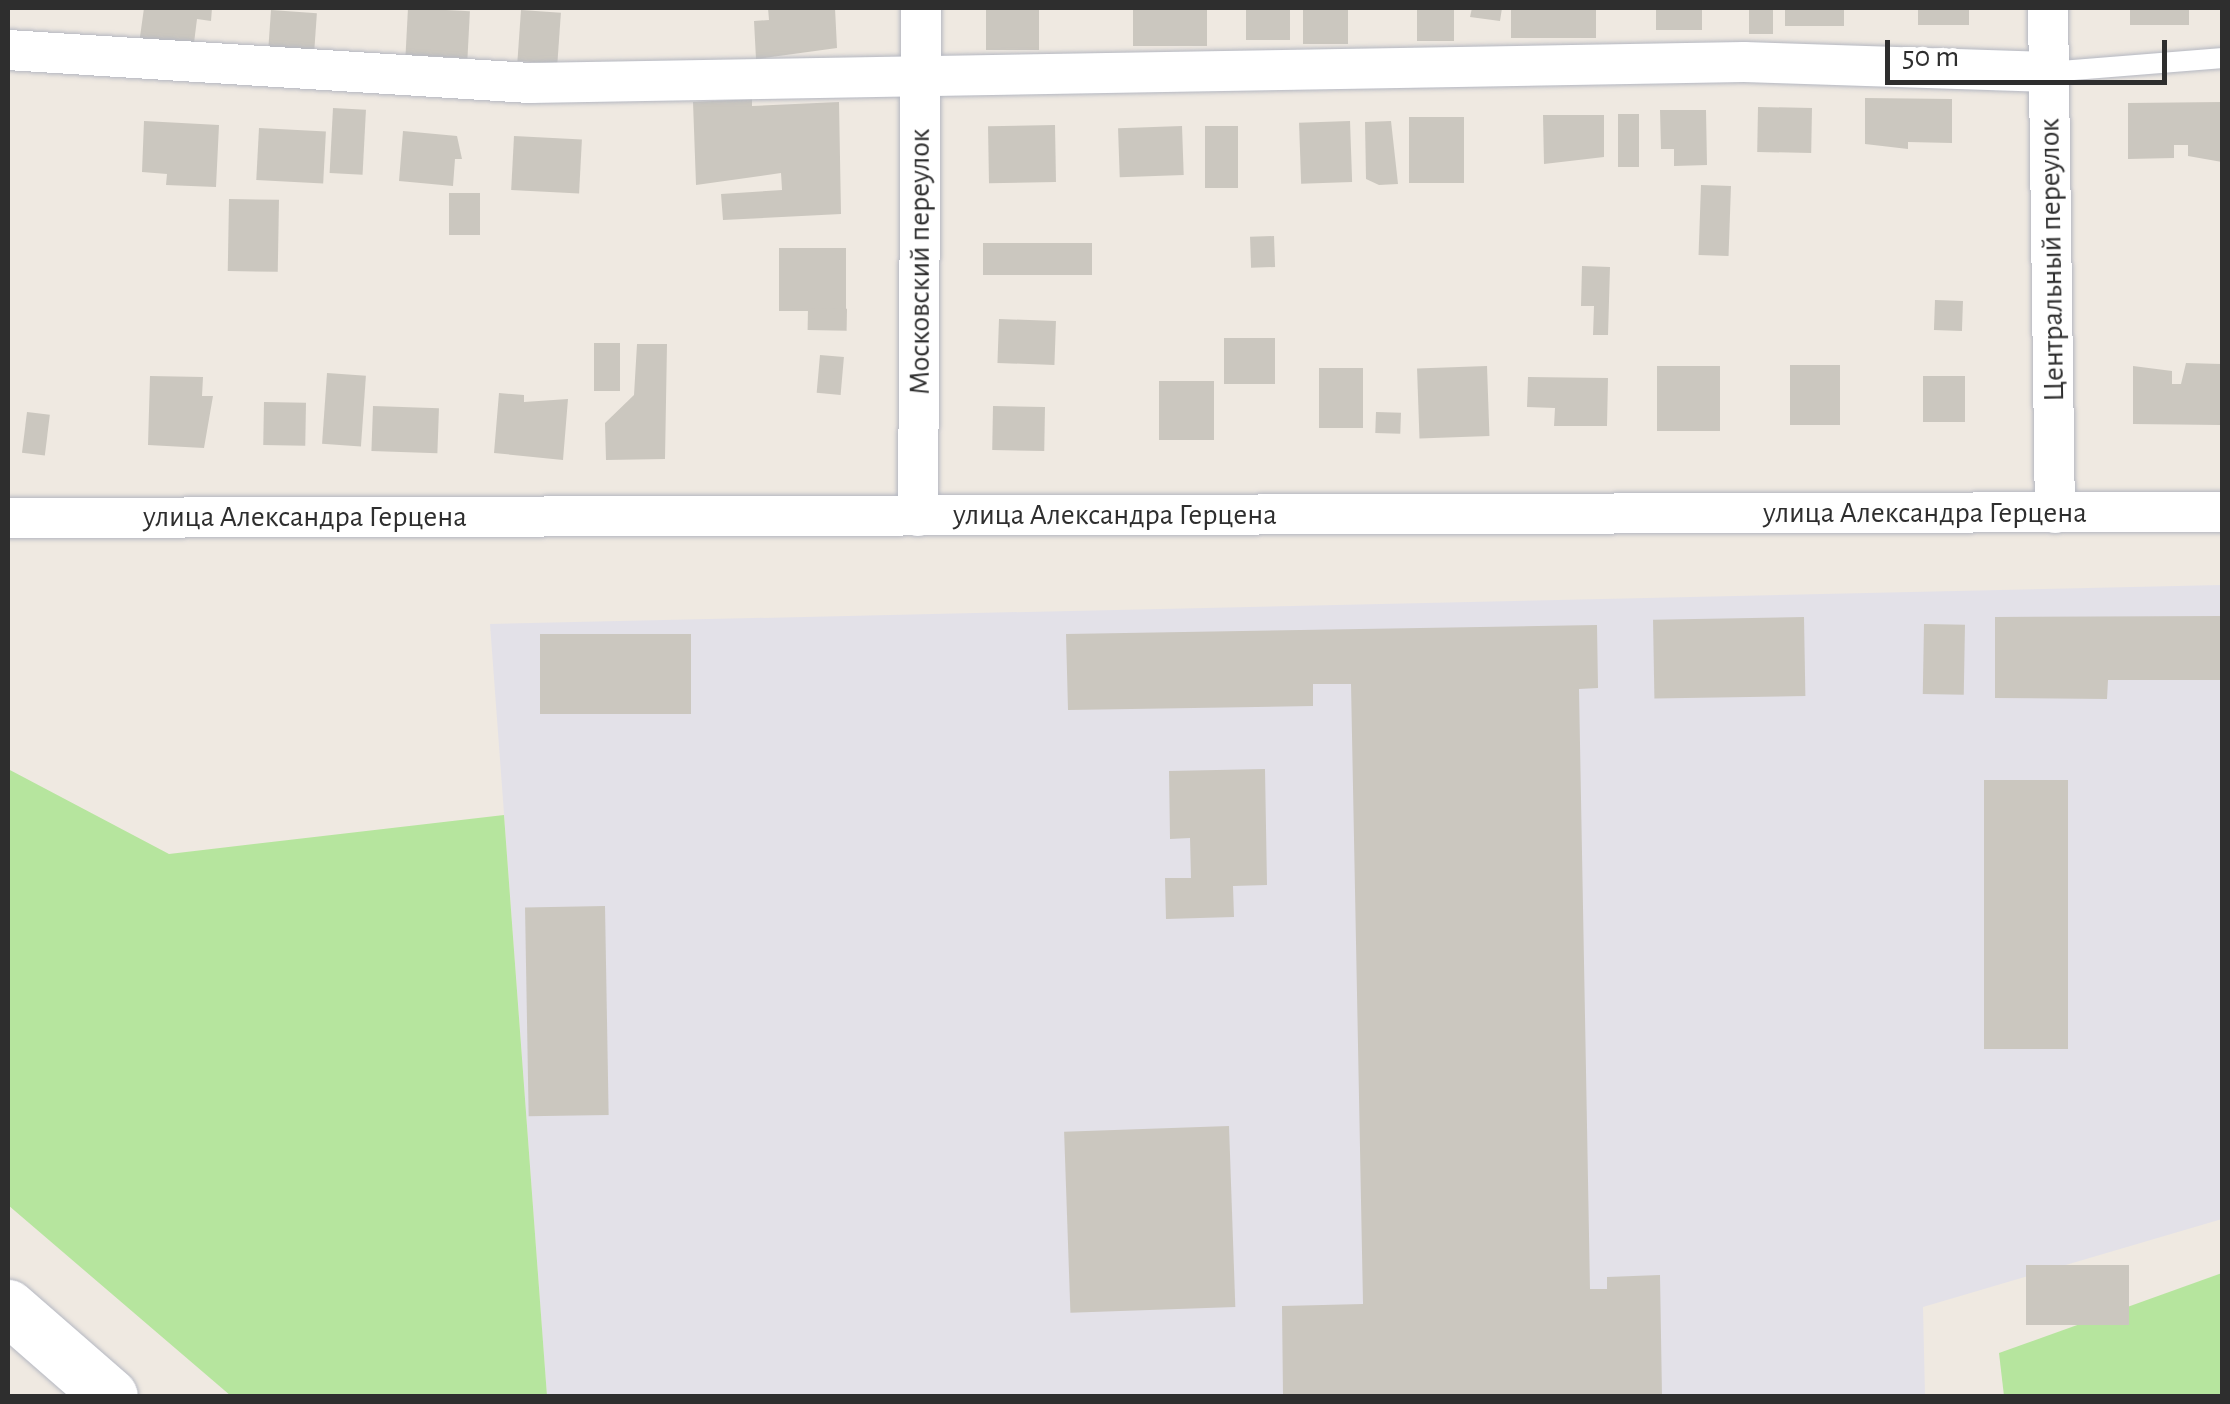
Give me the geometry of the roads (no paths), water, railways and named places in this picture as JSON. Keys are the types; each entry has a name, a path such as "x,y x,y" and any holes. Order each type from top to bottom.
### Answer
{"main road":[{"path":"8,1307 110,1396"}],"street":[{"name":"Московский переулок","path":"918,516 921,8"},
{"name":"Центральный переулок","path":"2048,8 2055,513"},
{"path":"8,50 530,83 921,70 1744,62 2049,72"},
{"name":"улица Александра Герцена","path":"8,518 2222,512"}],"lane":[{"path":"2049,72 2222,58"}]}
